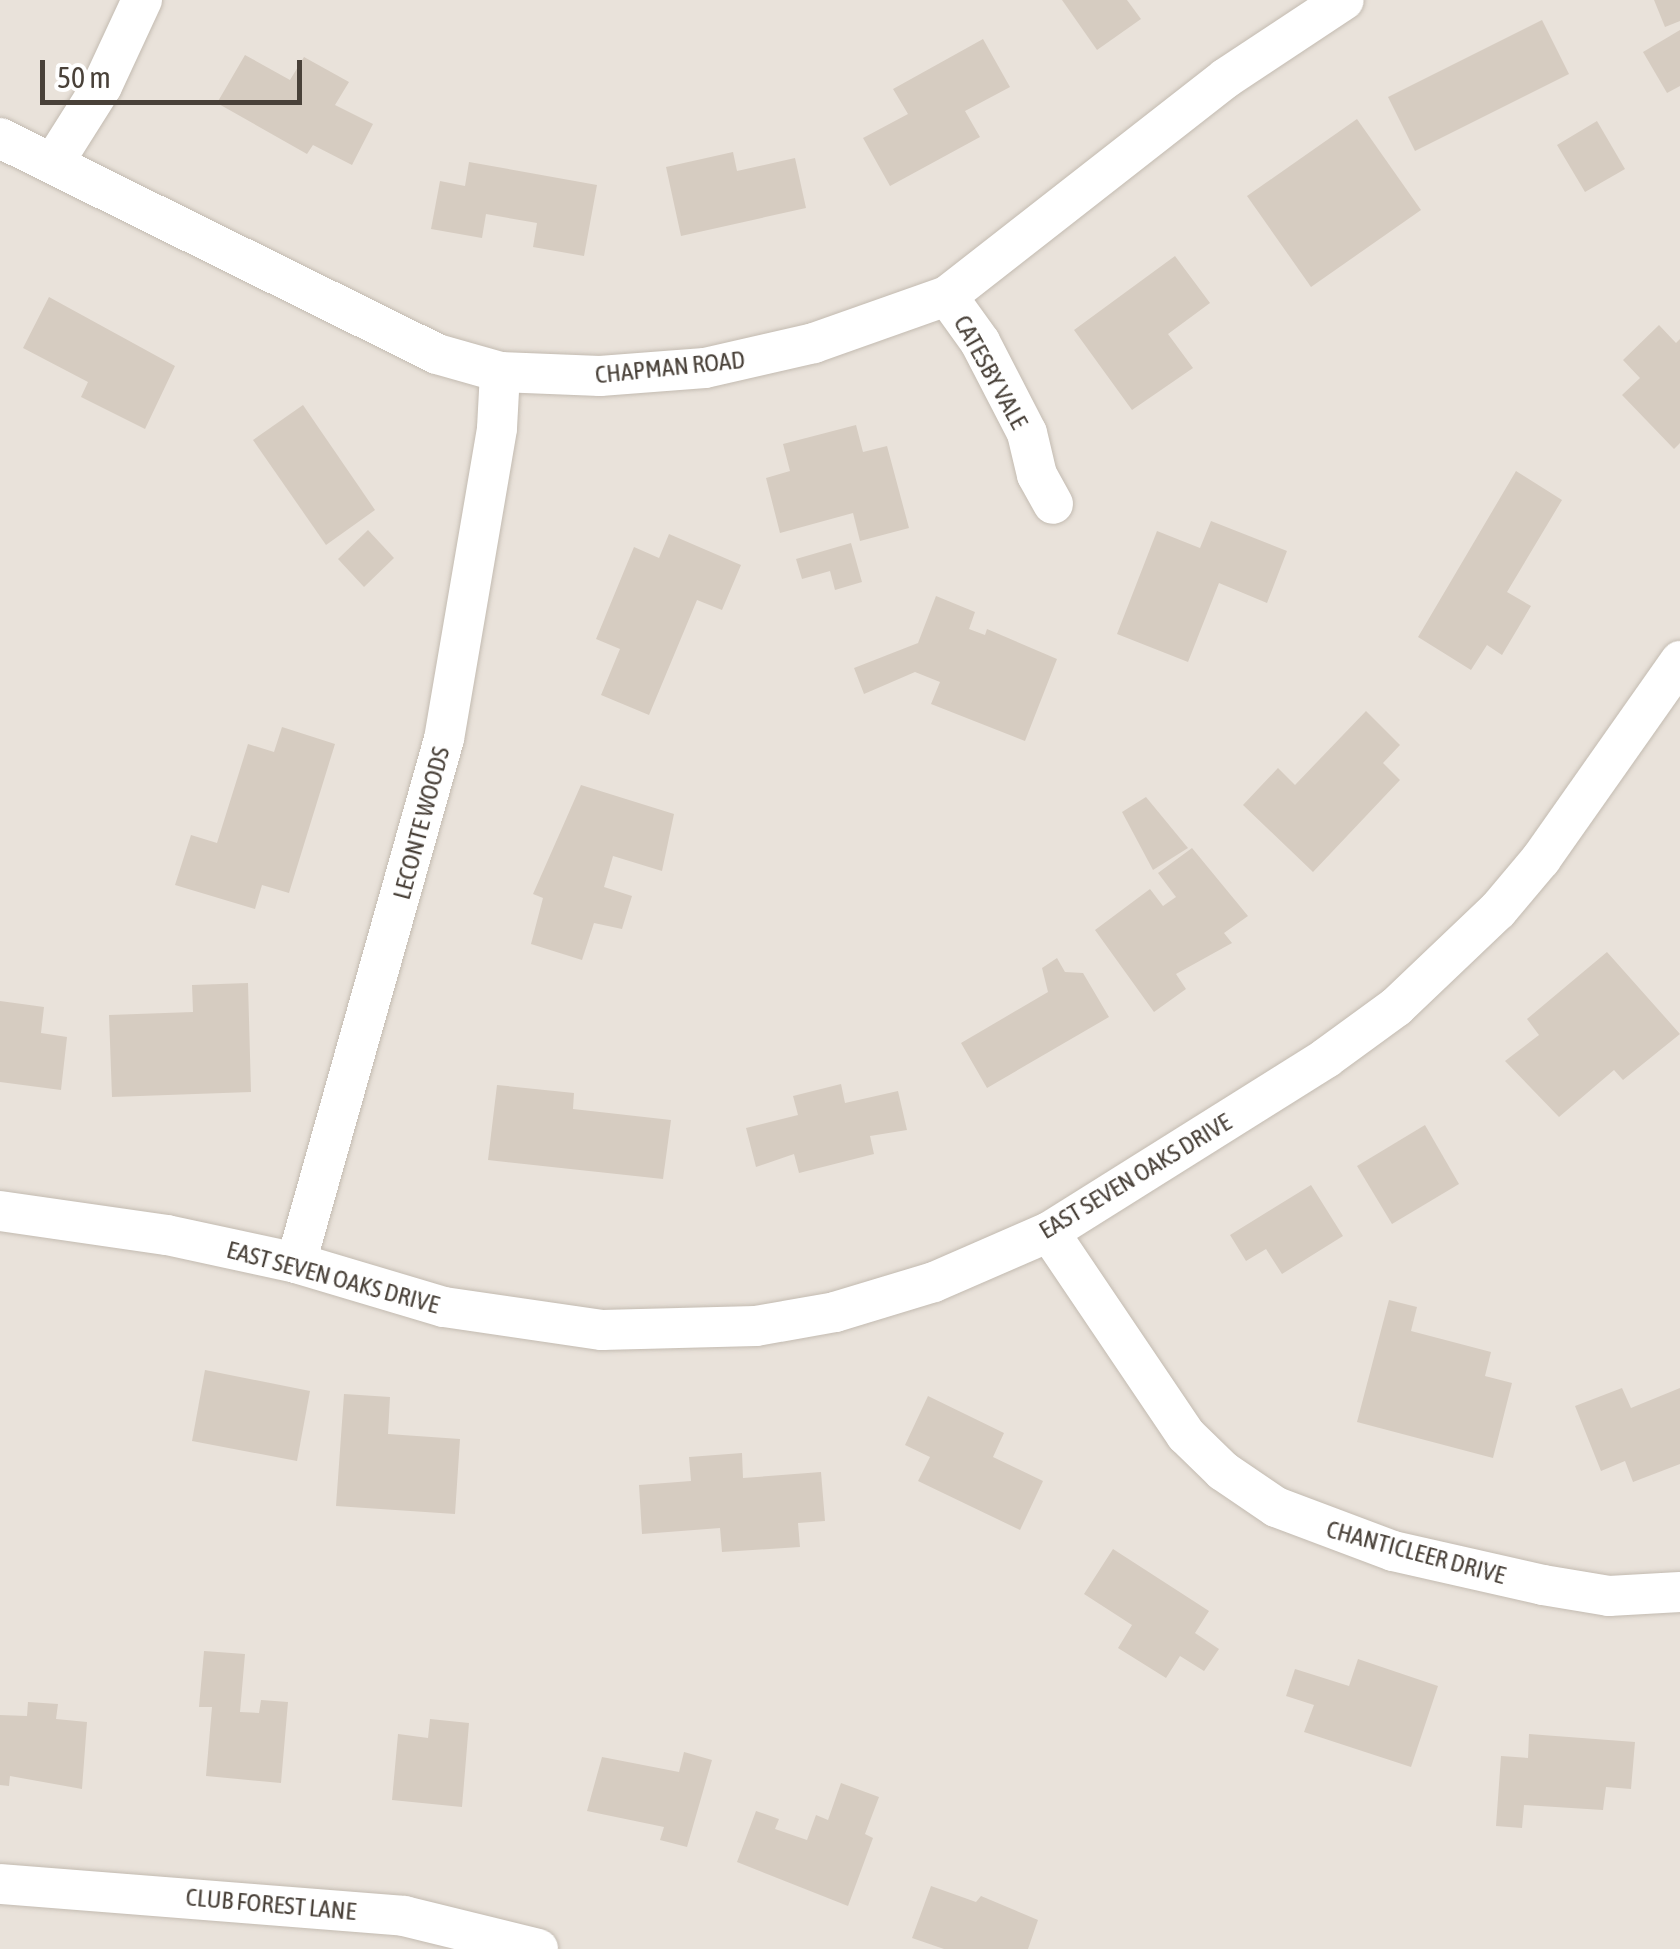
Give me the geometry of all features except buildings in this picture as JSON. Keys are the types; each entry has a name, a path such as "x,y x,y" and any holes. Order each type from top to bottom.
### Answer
{"street":[{"path":"54,162 102,86 142,0"},
{"name":"CHAPMAN ROAD","path":"0,138 54,162 377,330 500,372 600,376 742,362 947,296 1226,78 1344,0"},
{"name":"CATESBY VALE","path":"947,296 980,342 1027,433 1037,475 1053,504"},
{"name":"LECONTE WOODS","path":"296,1263 444,739 494,448 500,372"},
{"name":"EAST SEVEN OAKS DRIVE","path":"0,1211 167,1235 296,1263 519,1322 676,1331 835,1312 934,1282 1049,1232 1326,1058 1448,960 1540,859 1680,662"},
{"name":"CHANTICLEER DRIVE","path":"1049,1232 1186,1434 1223,1471 1276,1507 1393,1551 1543,1585 1609,1596 1680,1592"},
{"name":"CLUB FOREST LANE","path":"0,1884 404,1916 538,1949"}],"shaded area":[{"path":"0,0 1680,0 1680,1949 0,1949"}]}
